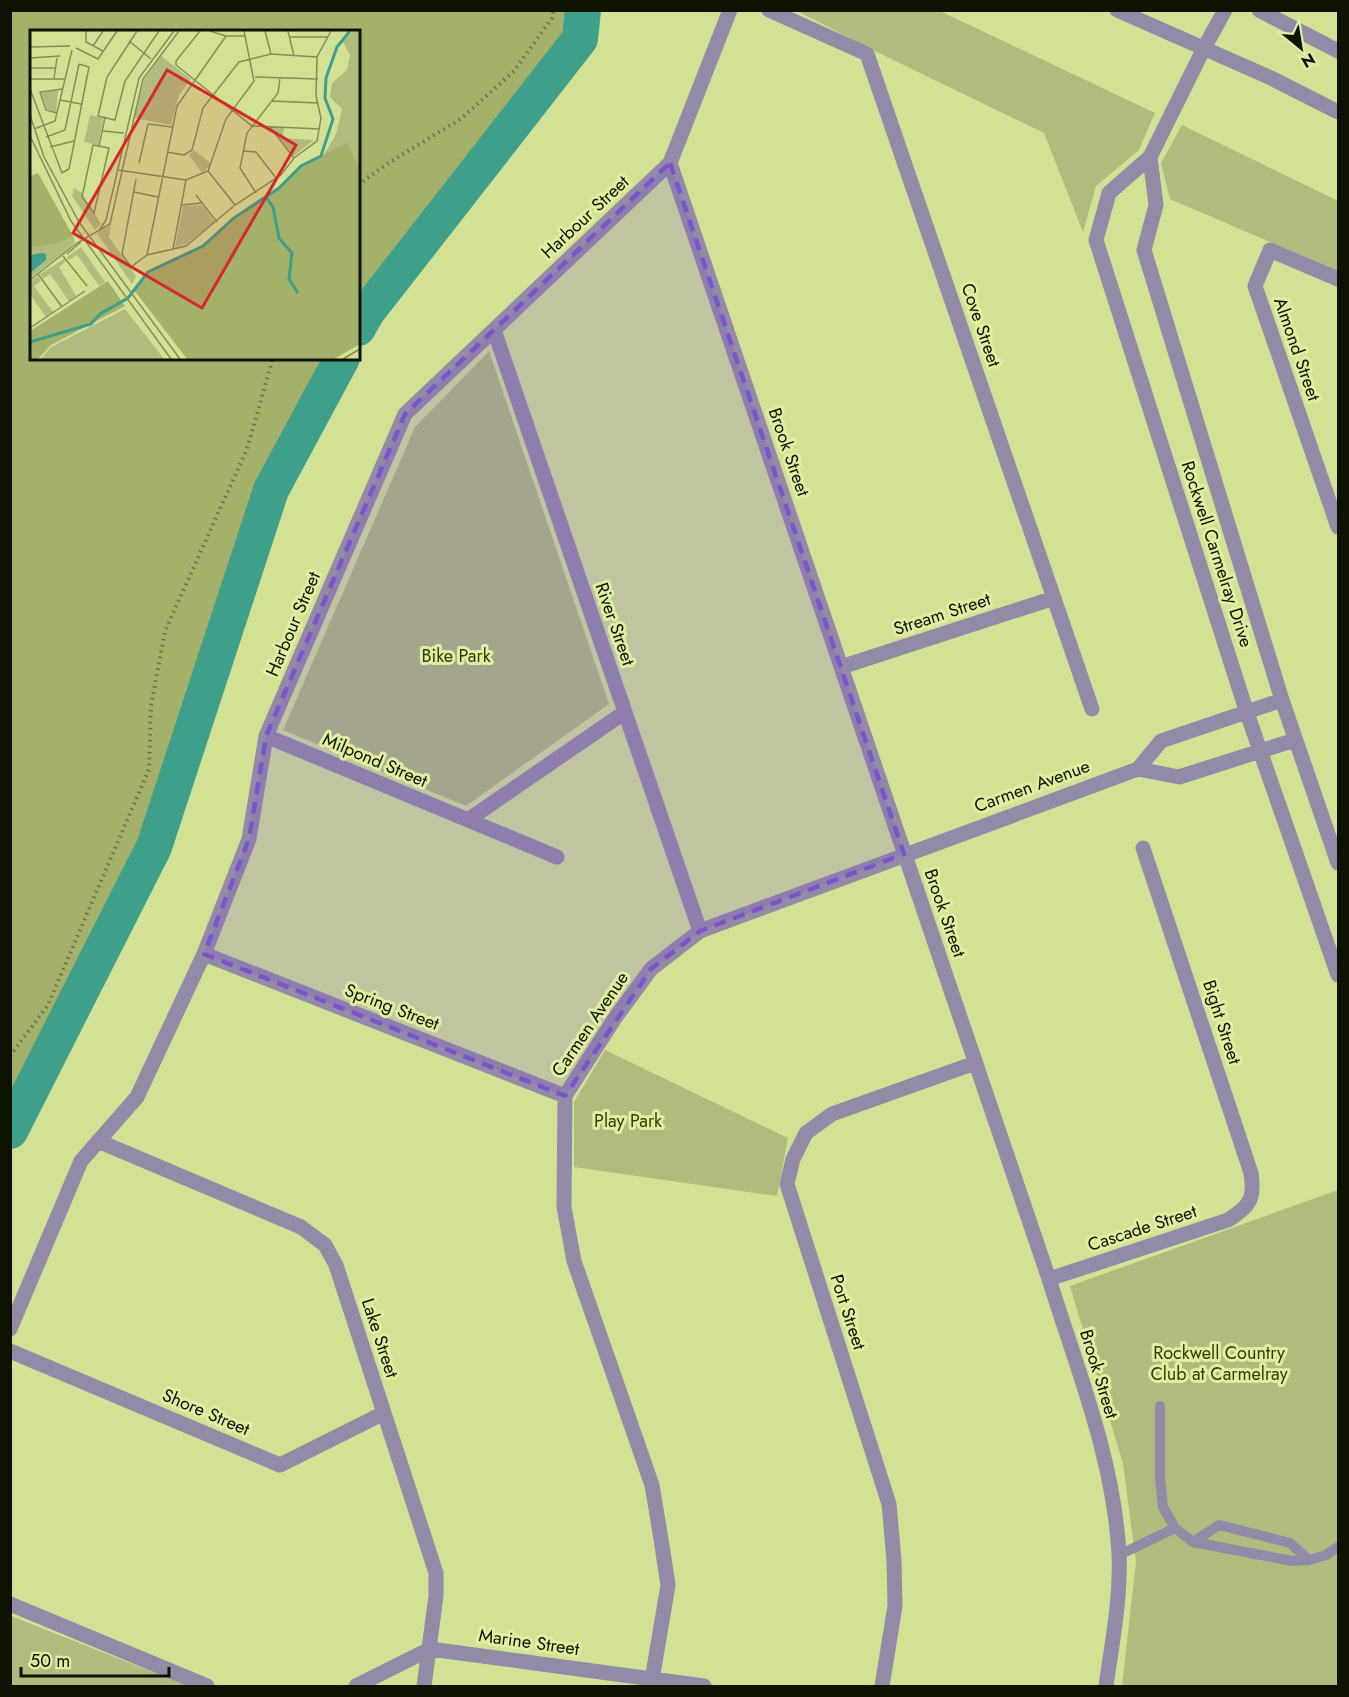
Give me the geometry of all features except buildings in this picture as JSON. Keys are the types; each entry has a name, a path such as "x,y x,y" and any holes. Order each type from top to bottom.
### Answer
{"street":[{"name":"Harbour Street","path":"10,1329 81,1161 137,1097 204,954 249,839 267,736 405,414 670,163 730,10"},
{"name":"Cove Street","path":"769,10 867,54 1092,709"},
{"path":"1117,10 1204,48 1338,112"},
{"name":"Rockwell Carmelray Drive","path":"1225,10 1150,157 1109,193 1096,240 1247,712 1338,975"},
{"path":"1259,10 1338,51"},
{"name":"Rockwell Carmelray Drive","path":"1150,157 1156,205 1144,250 1281,700 1338,863"},
{"name":"Brook Street","path":"670,163 1049,1280 1108,1466 1119,1555 1117,1604 1106,1686"},
{"name":"Almond Street","path":"1338,279 1270,250 1255,286 1338,527"},
{"name":"River Street","path":"494,330 700,931"},
{"name":"Stream Street","path":"841,667 1054,598"},
{"path":"1281,700 1161,741 1138,769 1179,777 1295,740"},
{"path":"468,820 625,712"},
{"name":"Milpond Street","path":"267,736 557,857"},
{"name":"Carmen Avenue","path":"652,1683 668,1585 662,1539 652,1485 574,1261 564,1208 565,1096 615,1018 651,969 700,931 1138,769"},
{"name":"Bight Street","path":"1143,848 1251,1173 1254,1191 1245,1209"},
{"name":"Spring Street","path":"204,954 565,1096"},
{"name":"Port Street","path":"882,1686 895,1606 889,1504 787,1184 793,1159 806,1133 832,1114 975,1063"},
{"name":"Lake Street","path":"98,1141 301,1227 325,1245 336,1265 436,1573 436,1596 424,1686"},
{"name":"Cascade Street","path":"1049,1280 1228,1220 1245,1209"},
{"name":"Shore Street","path":"10,1351 280,1465 384,1413"},
{"path":"10,1604 207,1686"},
{"path":"356,1686 430,1649"},
{"name":"Marine Street","path":"430,1649 652,1683 704,1686"}],"lane":[{"path":"1160,1406 1160,1479 1163,1507 1174,1528 1193,1542 1292,1562 1310,1560 1338,1546"},
{"path":"1193,1542 1219,1525 1290,1543 1310,1560"},
{"path":"1119,1555 1174,1528"}],"path":[{"path":"360,184 387,164 462,118 514,70 552,18 553,10"},
{"path":"10,1056 48,1005 149,769 151,706 165,631 247,449 272,360"}],"highlighted area":[{"path":"670,163 904,854 700,931 651,969 565,1096 204,954 249,839 266,736 405,414"}],"green space":[{"path":"11,10 583,11 580,39 367,312 360,326 360,30 30,30 30,360 341,360 271,490 154,847 11,1131"},
{"path":"797,11 940,11 1155,113 1139,150 1096,186 1083,232 1044,133"},
{"path":"1182,125 1338,201 1338,271 1170,199 1161,163"},
{"name":"Bike Park","path":"489,351 609,704 466,806 283,730 415,427"},
{"name":"Play Park","path":"605,1050 788,1138 777,1196 574,1167 574,1102"},
{"name":"Rockwell Country Club at Carmelray","path":"1338,1190 1338,1686 1122,1686 1136,1562 1123,1464 1070,1286"},
{"path":"11,1616 188,1686 11,1686"}],"waterway":[{"path":"360,324 367,312 580,39 583,10"},
{"path":"10,1131 154,847 271,490 341,360"}]}
